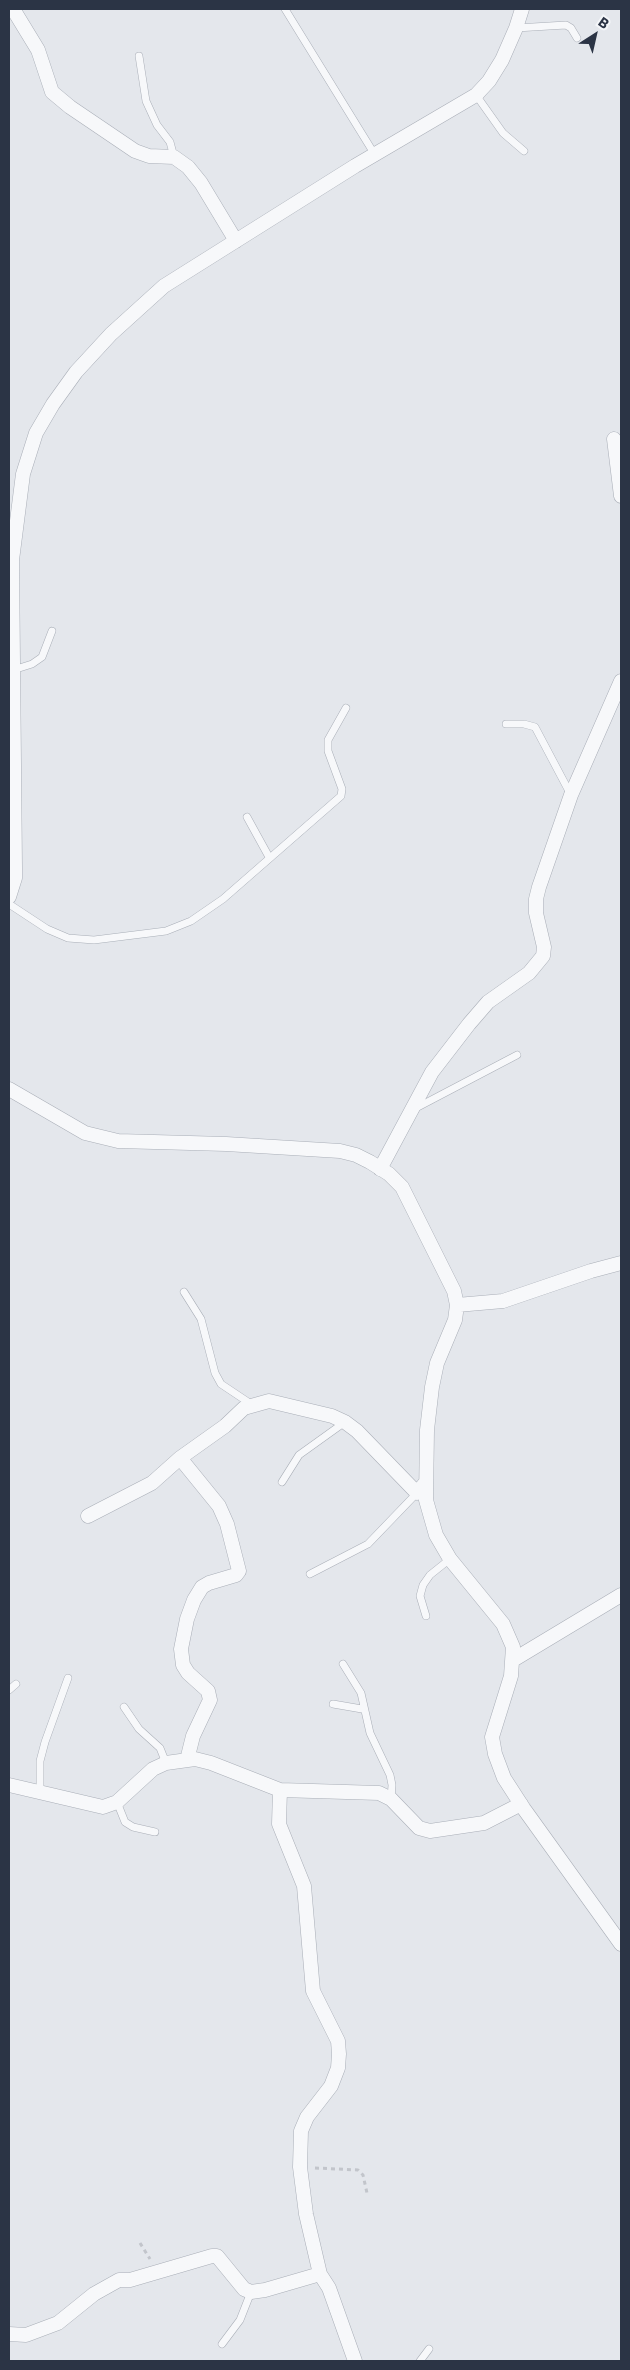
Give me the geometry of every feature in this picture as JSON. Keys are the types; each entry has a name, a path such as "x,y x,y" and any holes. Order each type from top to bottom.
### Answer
{"street":[{"path":"13,9 38,50 52,92 70,107 135,151 149,156 174,157 188,167 201,183 236,241"},
{"path":"9,897 15,878 12,560 17,508 23,474 36,433 52,404 76,372 111,334 164,286 375,155 476,95 489,81 498,67 516,28 522,9"},
{"path":"614,439 621,496"},
{"path":"380,1169 432,1072 480,1010 529,973 543,956 544,947 536,912 536,899 571,795 621,681"},
{"path":"9,1089 85,1133 118,1141 226,1144 340,1151 356,1155 380,1169 402,1187 454,1291 457,1305 455,1320 437,1363 432,1387 422,1488 429,1516 450,1559 503,1624 513,1647 511,1676 492,1737 495,1754 504,1778 521,1804 621,1944"},
{"path":"457,1305 503,1301 591,1270 621,1263"},
{"path":"88,1516 152,1483 180,1458 225,1426 238,1412 251,1404 269,1401 332,1416 345,1422 422,1488"},
{"path":"180,1458 219,1506 227,1524 239,1571 236,1575 202,1587 194,1600 187,1619 181,1649 184,1665 188,1673 208,1691 210,1700 193,1736 187,1760"},
{"path":"513,1660 621,1594"},
{"path":"9,1786 103,1808 117,1802 143,1777 166,1763 187,1760 211,1763 280,1790 370,1791 391,1799 419,1828 430,1831 484,1823 521,1804"},
{"path":"280,1790 279,1824 304,1886 313,1991 338,2040 339,2054 338,2068 331,2086 306,2117 301,2131 300,2167 306,2214 320,2274 329,2288 355,2361"},
{"path":"9,2334 26,2335 58,2323 94,2294 120,2280 130,2280 212,2256 217,2256 244,2289 251,2292 265,2290 320,2274"}],"lane":[{"path":"285,9 375,155"},
{"path":"516,28 566,25 571,28 577,38"},
{"path":"140,56 146,101 157,126 170,142 174,157"},
{"path":"476,95 504,133 524,151"},
{"path":"13,670 32,664 42,657 52,631"},
{"path":"9,904 47,929 68,938 94,940 166,931 191,921 223,899 341,796 342,790 328,752 328,740 346,708"},
{"path":"506,724 535,726 571,795"},
{"path":"247,817 269,857"},
{"path":"411,1110 517,1055"},
{"path":"184,1292 200,1319 215,1373 221,1384 251,1404"},
{"path":"282,1482 300,1455 345,1422"},
{"path":"310,1574 368,1544 422,1488"},
{"path":"426,1616 420,1596 423,1585 430,1575 450,1559"},
{"path":"343,1664 364,1702 362,1709 370,1733 390,1775 392,1785 391,1799"},
{"path":"40,1794 40,1761 68,1678"},
{"path":"9,1690 16,1684"},
{"path":"332,1704 362,1709"},
{"path":"124,1707 139,1729 160,1748 166,1763"},
{"path":"117,1802 124,1822 133,1828 155,1832"},
{"path":"222,2344 240,2320 251,2292"},
{"path":"420,2361 429,2349"}],"path":[{"path":"300,2167 358,2170 363,2175 367,2194"}]}
